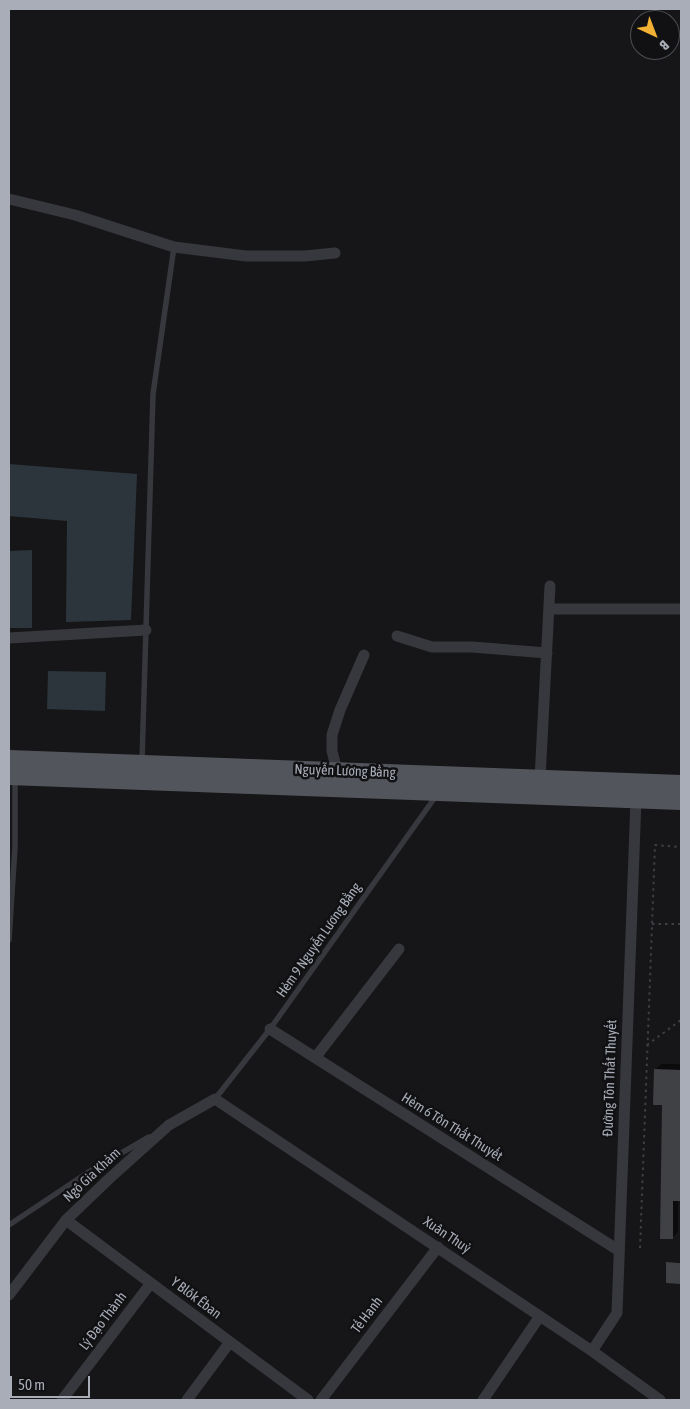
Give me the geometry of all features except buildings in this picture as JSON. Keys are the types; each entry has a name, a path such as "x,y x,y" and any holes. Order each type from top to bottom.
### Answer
{"main road":[{"name":"Nguyễn Lương Bằng","path":"9,759 681,784"},
{"name":"Nguyễn Lương Bằng","path":"12,776 681,801"}],"street":[{"path":"9,199 76,215 174,247 246,256 305,256 335,253"},
{"path":"540,778 550,586"},
{"path":"549,609 681,609"},
{"path":"9,638 146,630"},
{"path":"397,636 432,647 472,647 547,653"},
{"path":"338,771 332,751 332,734 340,710 364,655"},
{"name":"Đường Tôn Thất Thuyết","path":"592,1350 616,1313 636,799"},
{"path":"315,1058 399,949"},
{"name":"Hẻm 6 Tôn Thất Thuyết","path":"270,1029 618,1250"},
{"name":"Ngô Gia Khảm","path":"9,1296 66,1220 111,1176 169,1125 215,1099"},
{"name":"Xuân Thuỷ","path":"215,1099 592,1350 660,1400"},
{"name":"Y Blôk Êban","path":"66,1220 308,1400"},
{"name":"Tế Hanh","path":"321,1400 438,1247"},
{"name":"Lý Đạo Thành","path":"62,1400 151,1283"},
{"path":"483,1400 540,1316"},
{"path":"187,1400 230,1342"}],"lane":[{"path":"142,764 153,394 174,247"},
{"path":"9,940 14,847 12,776"},
{"name":"Hẻm 9 Nguyễn Lương Bằng","path":"215,1099 270,1029 439,792"},
{"path":"9,1225 87,1173 169,1125"}],"path":[{"path":"640,1248 654,845 681,847"},
{"path":"652,924 681,924"},
{"path":"647,1045 681,1020"}],"shaded area":[{"path":"9,464 137,474 131,620 66,622 67,521 9,516"},
{"path":"32,550 32,628 9,628 9,551"},
{"path":"48,671 106,672 105,711 47,709"}]}
